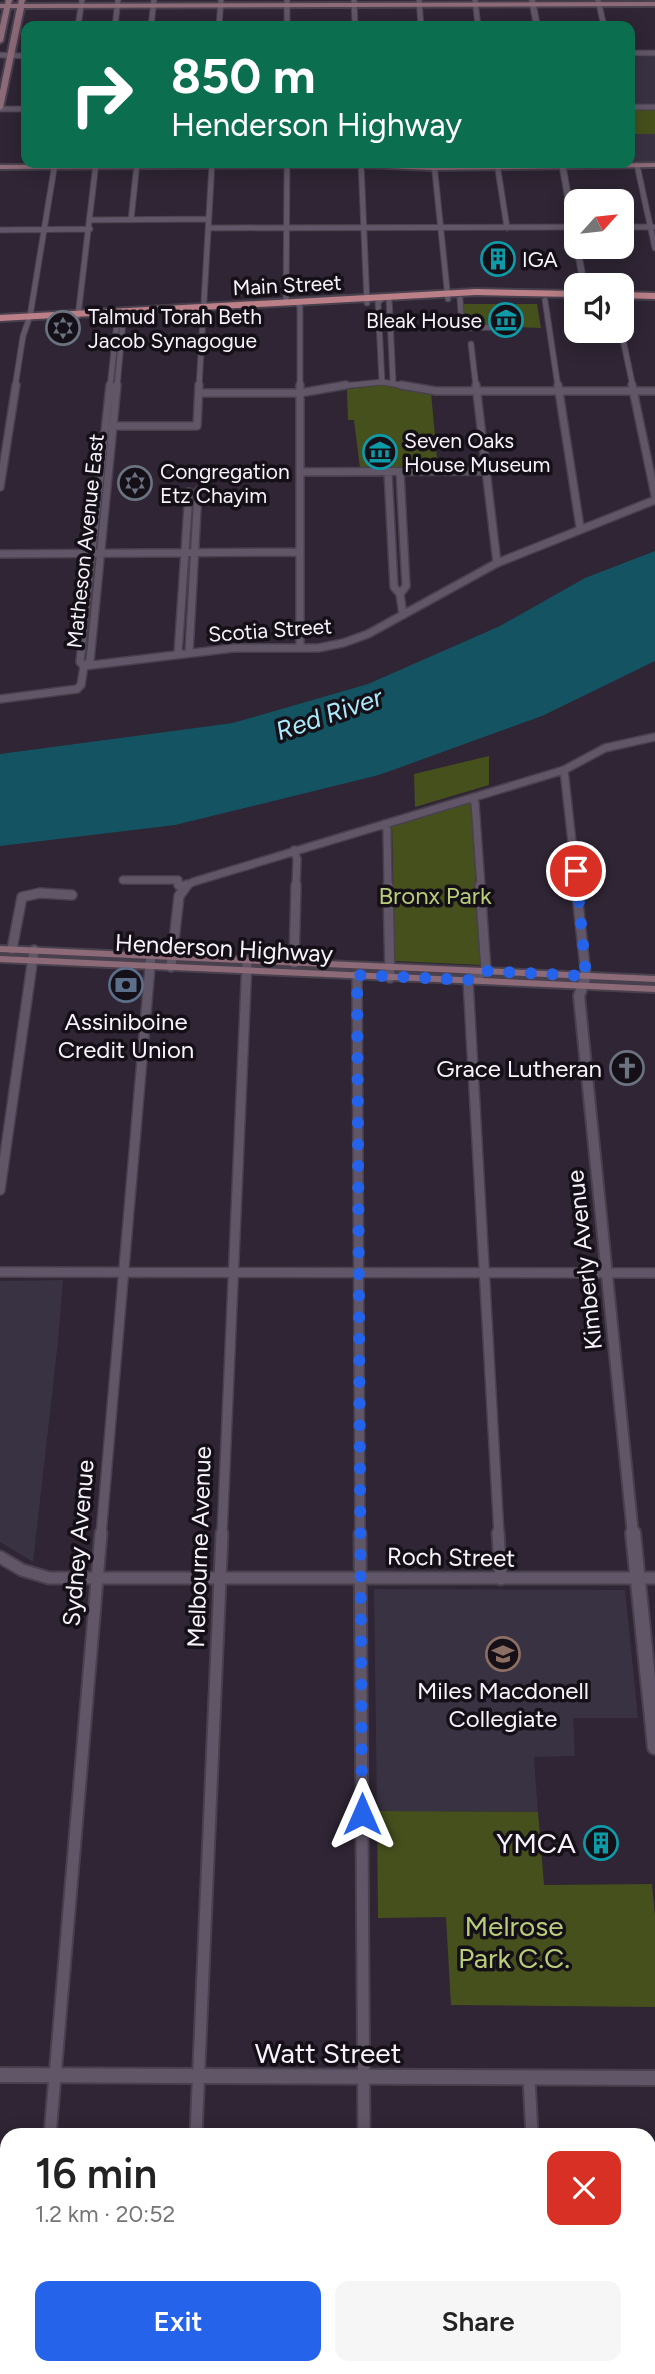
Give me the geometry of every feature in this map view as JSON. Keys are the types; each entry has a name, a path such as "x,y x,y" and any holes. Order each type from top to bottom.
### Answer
{"main road":[{"path":"0,41 6,4 22,3 655,4"},
{"path":"0,108 22,3"},
{"path":"637,165 655,165"},
{"path":"0,167 21,166"},
{"path":"480,299 480,296 490,292"},
{"name":"Main Street","path":"0,318 28,319 299,305 490,292 564,294"},
{"path":"634,295 655,296"},
{"name":"Main Street","path":"447,296 460,299 564,301"},
{"path":"634,302 655,303"},
{"name":"Main Street","path":"204,310 286,303 299,305"},
{"name":"Main Street","path":"0,323 120,314"},
{"name":"Henderson Highway","path":"5,954 247,965 357,975 486,971 655,989"},
{"name":"Henderson Highway","path":"247,965 294,963 468,980 655,979"}],"street":[{"path":"287,2 287,21"},
{"path":"354,2 355,21"},
{"path":"419,2 421,21"},
{"path":"475,2 477,21"},
{"path":"532,2 536,21"},
{"path":"598,2 603,21"},
{"path":"79,21 82,3"},
{"path":"116,21 118,3"},
{"path":"152,21 154,3"},
{"path":"219,21 221,3"},
{"path":"635,53 655,53"},
{"path":"0,55 21,55"},
{"path":"635,107 655,107"},
{"path":"0,108 21,109"},
{"path":"637,165 653,227 655,248"},
{"path":"0,486 54,168"},
{"path":"79,315 96,168"},
{"path":"131,220 136,168"},
{"path":"105,426 197,426 211,168"},
{"path":"286,303 287,168"},
{"path":"361,168 367,301"},
{"path":"434,168 447,296"},
{"path":"497,168 507,228"},
{"path":"564,168 567,189"},
{"path":"89,220 208,219"},
{"path":"208,228 564,227"},
{"path":"634,227 653,227"},
{"path":"0,230 90,229"},
{"path":"460,299 462,328 505,327"},
{"path":"382,383 385,300"},
{"path":"385,300 394,383"},
{"path":"545,300 580,527"},
{"path":"299,305 300,648"},
{"name":"Matheson Avenue East","path":"120,314 114,426 90,661 84,666 79,662 120,314"},
{"path":"624,343 655,498"},
{"path":"471,344 496,563"},
{"path":"199,393 300,393 337,386 382,383 436,391 655,391"},
{"path":"0,427 10,427"},
{"path":"300,472 485,471"},
{"path":"388,472 394,587 400,594 403,615"},
{"path":"400,472 406,586 400,594"},
{"path":"189,653 198,491"},
{"path":"178,654 189,492"},
{"name":"Scotia Street","path":"84,666 234,648 331,646 356,639 496,563 655,498"},
{"path":"0,554 300,552"},
{"path":"0,699 77,689 81,685 84,666"},
{"path":"123,880 178,880 178,885 184,887 238,867 564,770 605,748 655,737"},
{"name":"Kimberly Avenue","path":"564,770 583,981 582,1030 655,1747"},
{"path":"472,798 475,803 486,971 468,980 501,1579"},
{"path":"384,824 387,830 389,972"},
{"path":"294,850 297,859 294,963"},
{"path":"172,961 179,896 184,887"},
{"path":"5,954 22,897 40,893 72,895"},
{"path":"0,1190 33,955"},
{"name":"Sydney Avenue","path":"51,2128 151,961"},
{"name":"Melbourne Avenue","path":"196,2128 247,965"},
{"path":"357,975 364,2128"},
{"path":"0,1272 655,1273"},
{"name":"Roch Street","path":"0,1557 38,1575 98,1577 655,1578"},
{"name":"Watt Street","path":"0,2075 655,2078"},
{"path":"529,2078 532,2128"}],"shaded area":[{"path":"655,56 655,104 635,104 635,57"},
{"path":"635,134 655,134 655,162 635,162"},
{"path":"63,1280 33,1562 0,1542 0,1281"},
{"name":"Miles Macdonell Collegiate","path":"374,1589 625,1590 638,1718 573,1718 575,1756 534,1757 538,1812 377,1811"}],"green space":[{"path":"635,109 655,109 655,134 635,134"},
{"name":"Bleak House","path":"462,304 537,304 541,328 464,325"},
{"path":"383,385 431,393 438,468 360,468 354,420 348,420 347,389"},
{"path":"489,756 489,785 415,807 414,774"},
{"name":"Bronx Park","path":"466,802 471,804 481,965 395,961 392,825"},
{"name":"Melrose Park C.C.","path":"377,1811 538,1812 544,1885 652,1884 655,1915 655,2007 451,2005 446,1917 378,1918"}],"water":[{"name":"Red River","path":"655,551 655,661 542,716 379,775 175,825 0,846 0,754 233,723 368,684 500,626 585,578"}],"place":[{"name":"IGA","path":"498,259"},
{"name":"Bleak House","path":"506,320"},
{"name":"Talmud Torah Beth Jacob Synagogue","path":"63,328"},
{"name":"Seven Oaks House Museum","path":"380,452"},
{"name":"Congregation Etz Chayim","path":"135,483"},
{"name":"Assiniboine Credit Union","path":"126,985"},
{"name":"Grace Lutheran","path":"627,1068"},
{"name":"Miles Macdonell Collegiate","path":"503,1654"},
{"name":"YMCA","path":"601,1843"}],"route":[{"path":"362,1814 357,975 468,980 486,971 586,976 576,871"}]}
